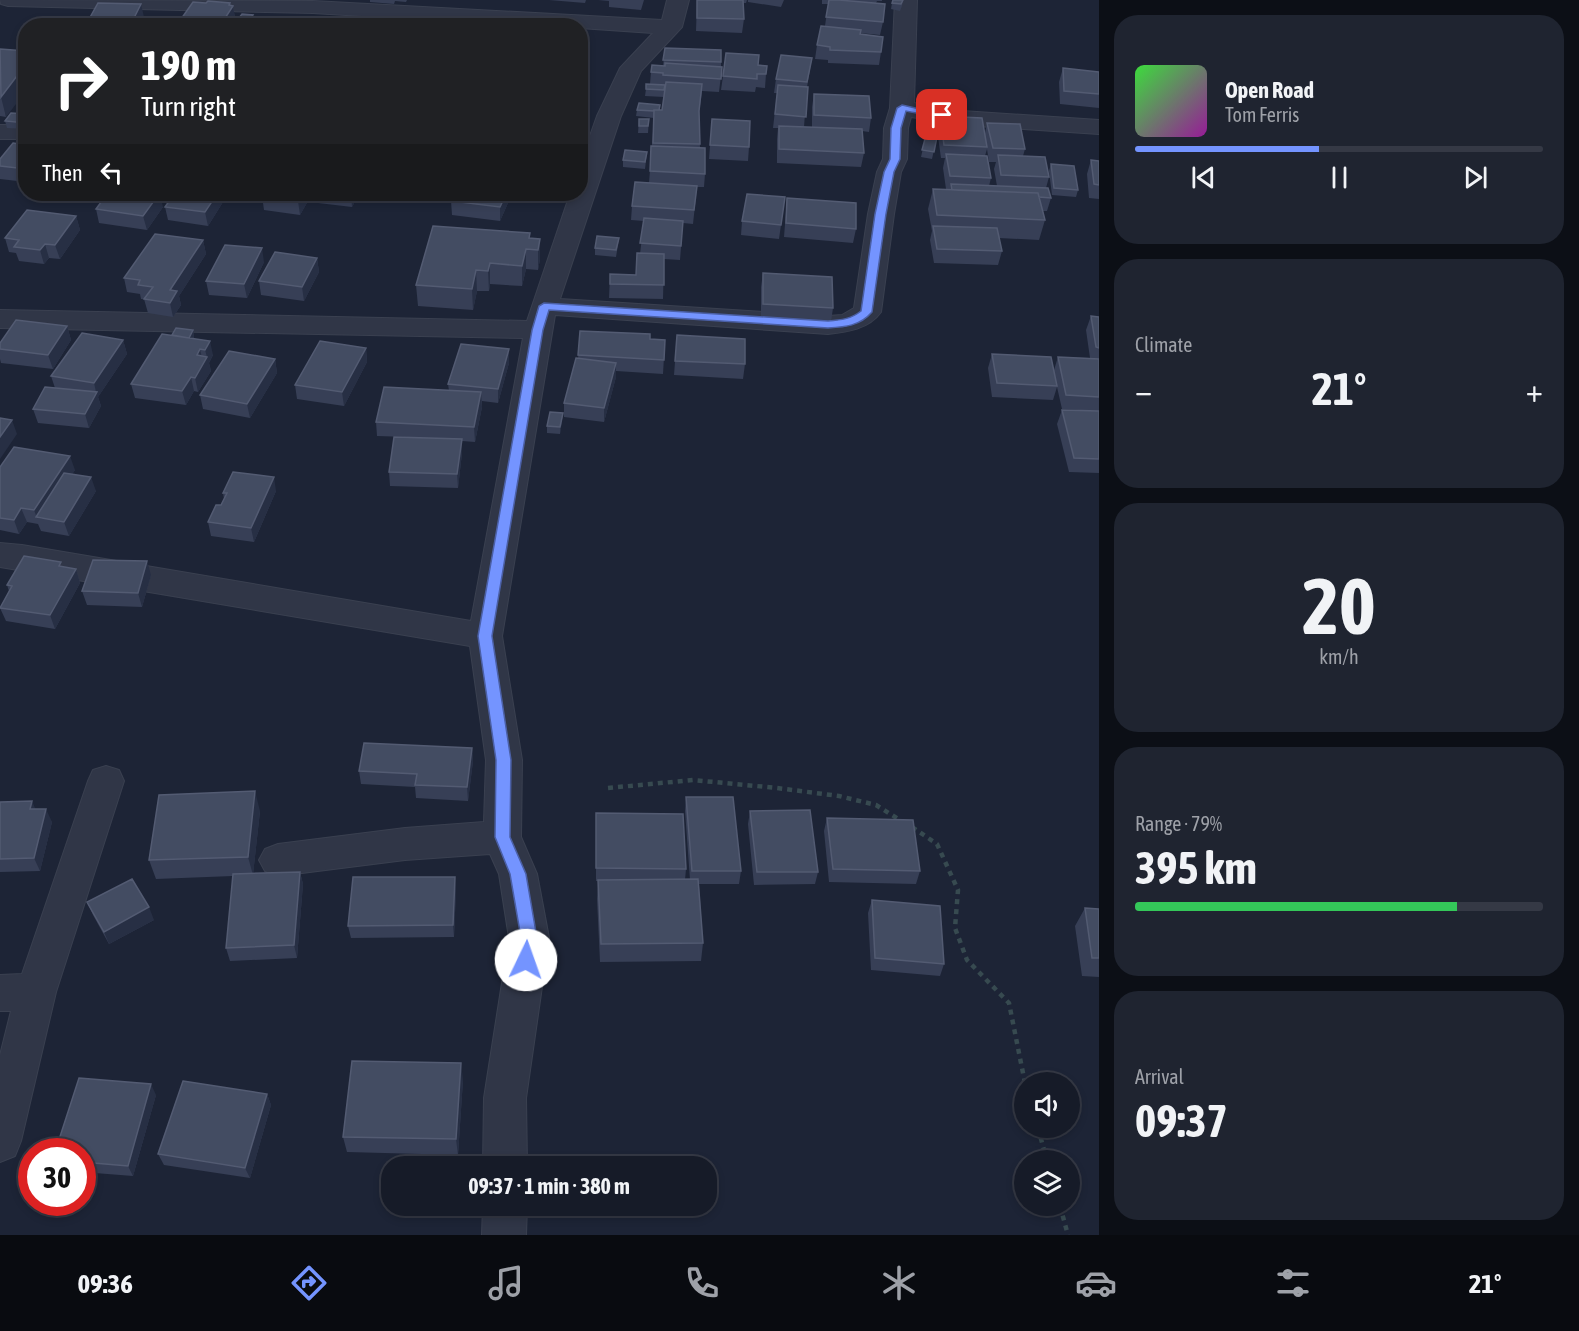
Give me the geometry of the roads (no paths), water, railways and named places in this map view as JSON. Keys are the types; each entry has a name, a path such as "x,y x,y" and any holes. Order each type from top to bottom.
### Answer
{"street":[{"path":"8,0 178,2 510,18"},
{"path":"588,160 631,68 671,27 678,0"},
{"path":"0,319 541,318 828,325 848,323 867,312 881,214 889,172 895,159 900,114 906,0"},
{"path":"167,18 178,2"},
{"path":"178,2 569,18"},
{"path":"307,18 313,7"},
{"path":"588,20 671,27"},
{"path":"588,22 671,27"},
{"path":"900,114 945,121 962,118 1099,127"},
{"path":"0,132 18,132"},
{"path":"505,1156 505,1098 529,938 518,874 502,837 504,760 485,636 541,318 575,201"},
{"path":"0,555 485,636"},
{"path":"0,1141 18,992 106,781"},
{"path":"278,860 405,844 502,837"},
{"path":"504,1235 505,1216"}]}
